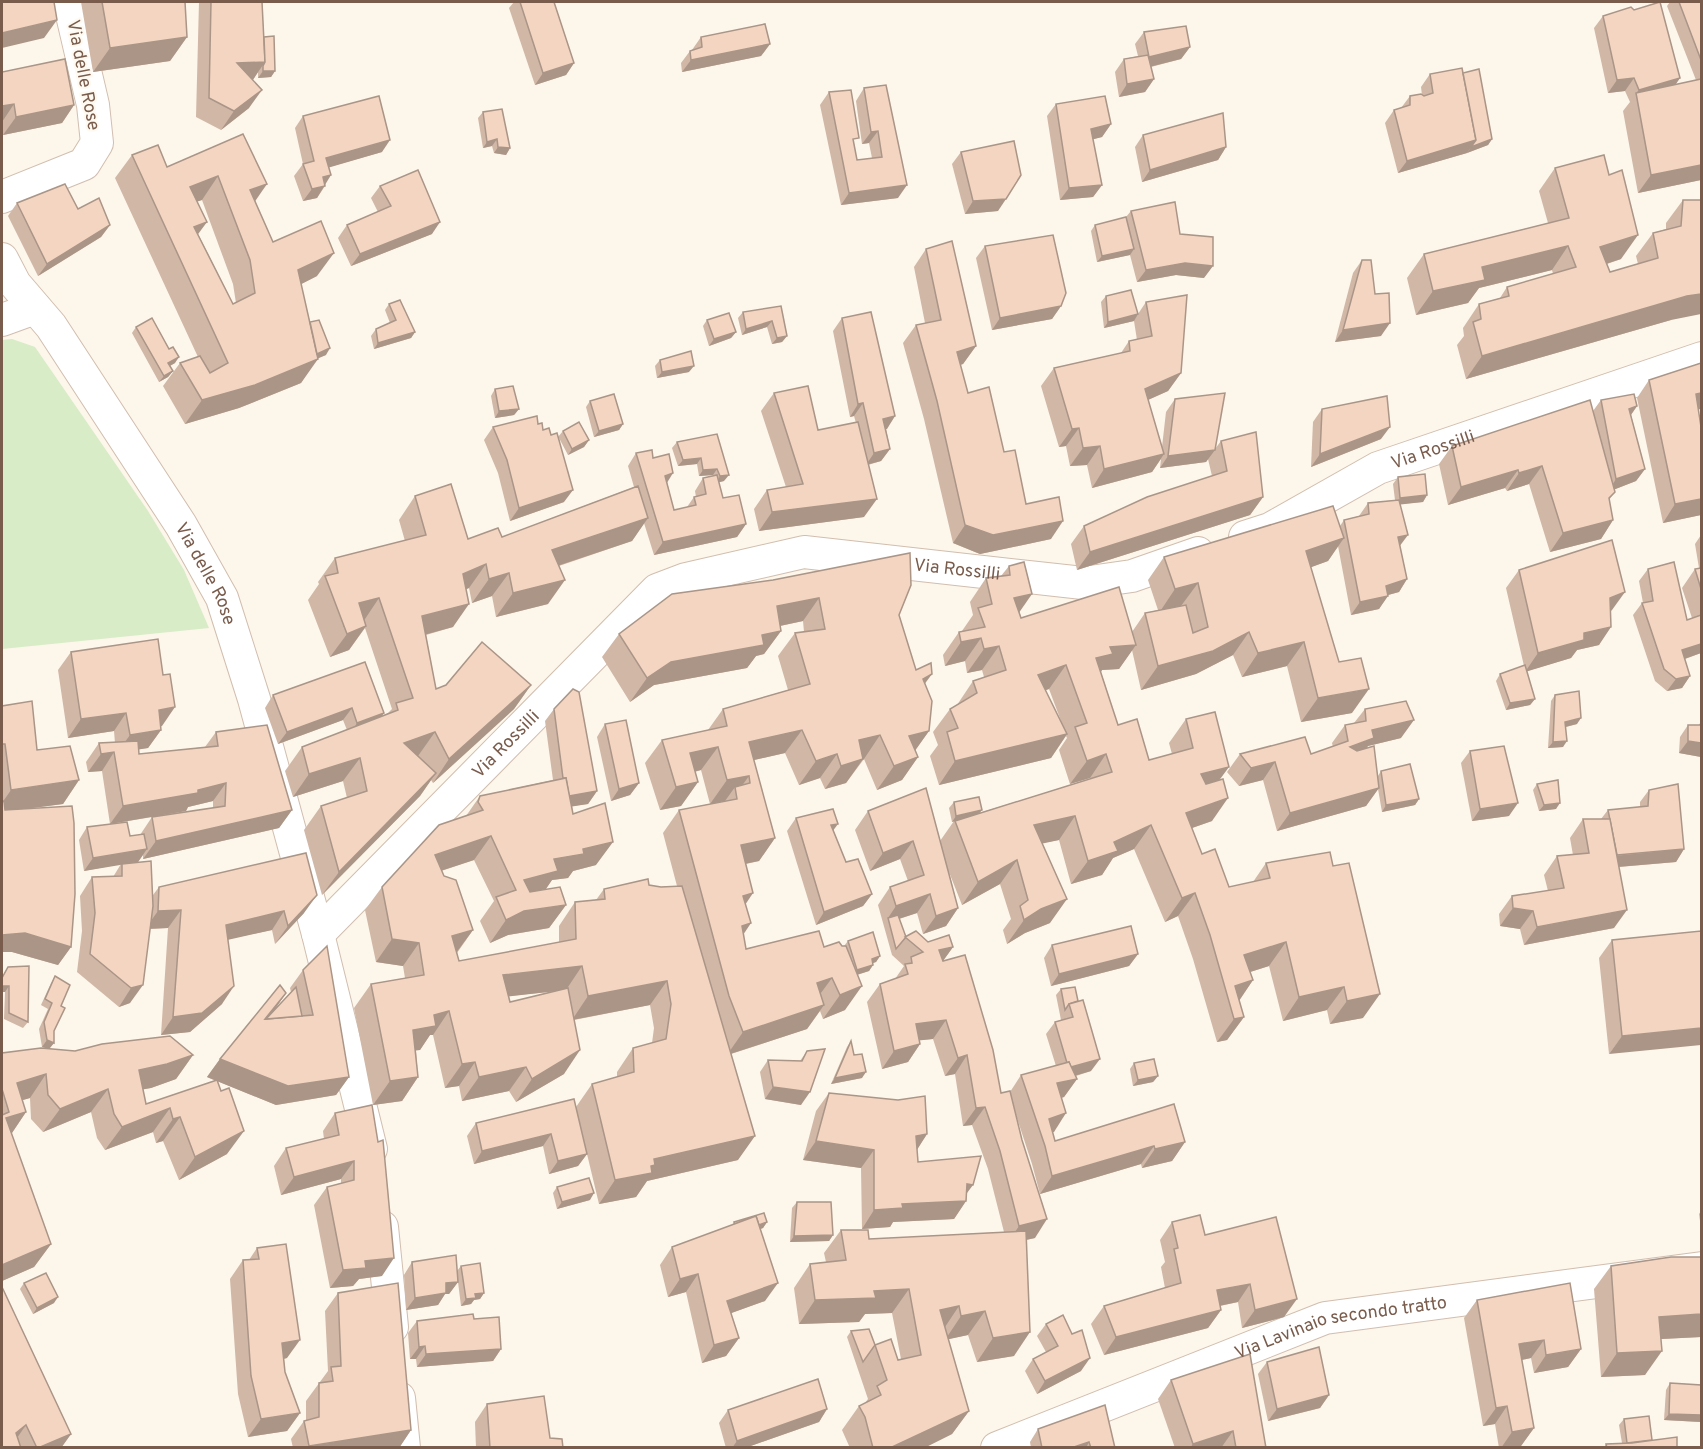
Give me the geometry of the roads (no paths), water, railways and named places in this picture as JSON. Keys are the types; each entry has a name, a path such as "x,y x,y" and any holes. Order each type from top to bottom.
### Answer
{"street":[{"name":"Via delle Rose","path":"2,196 84,164 97,143 93,105 69,2"},
{"name":"Via delle Rose","path":"2,259 15,284 51,326 181,525 222,598 254,699 318,934 376,1165 404,1448"},
{"path":"2,320 35,308"},
{"name":"Via Rossilli","path":"318,934 657,590 686,579 804,552 1083,583 1132,576 1270,529 1378,468 1701,358"},
{"name":"Via Lavinaio secondo tratto","path":"997,1448 1325,1318 1701,1268"}]}
